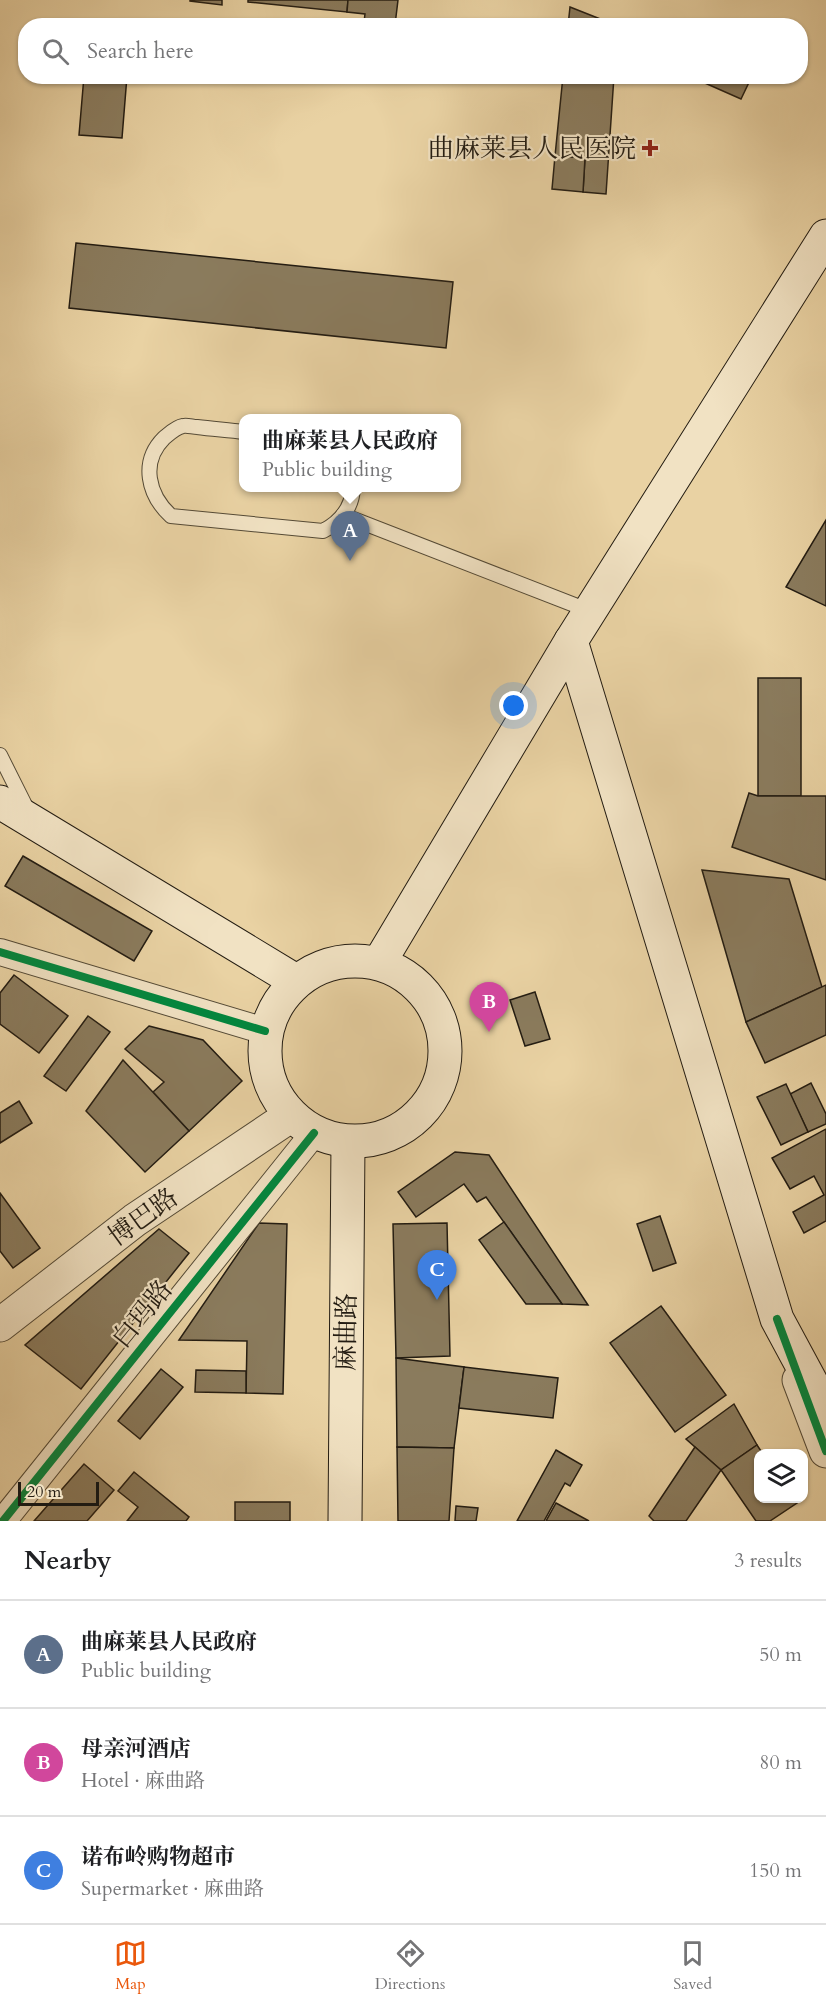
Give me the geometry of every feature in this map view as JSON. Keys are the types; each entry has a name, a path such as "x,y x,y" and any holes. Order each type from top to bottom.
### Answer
{"main road":[{"path":"379,963 571,641 826,236"},
{"path":"571,641 777,1319 826,1451"},
{"path":"0,802 296,981"},
{"path":"350,960 379,963 413,981 437,1010 447,1048 440,1085 419,1117 386,1137 348,1142 302,1124 272,1090 264,1061 265,1031 277,1004 296,981 321,966 350,960"},
{"name":"博巴路","path":"0,1325 135,1220 302,1124"},
{"name":"麻曲路","path":"345,1521 348,1142"},
{"path":"777,1319 826,1410"}],"street":[{"path":"0,952 265,1031"},
{"name":"白玛路","path":"3,1521 302,1124"}],"lane":[{"path":"239,432 183,426 170,432 152,455 149,469 149,482 161,507 171,516 322,531 334,525 343,515 350,504 352,492"},
{"path":"343,515 590,611"},
{"path":"0,755 33,822"}],"building":[{"path":"222,0 222,5 190,1"},
{"path":"248,0 348,0 347,12 248,2"},
{"path":"348,0 398,0 396,18 364,18 365,14 347,12"},
{"path":"570,7 598,18 569,18"},
{"path":"83,84 126,84 122,138 79,135"},
{"path":"562,84 613,84 606,194 583,192 585,158 555,156"},
{"path":"707,84 748,84 741,99"},
{"path":"555,156 585,158 583,192 552,189"},
{"path":"76,243 453,282 446,348 69,308"},
{"path":"826,520 826,606 786,587"},
{"path":"758,678 801,678 801,796 758,796"},
{"path":"749,793 758,796 826,796 826,880 732,847"},
{"path":"23,856 152,931 134,961 5,886"},
{"path":"702,870 789,879 822,987 746,1022"},
{"path":"14,975 68,1016 39,1053 0,1024 0,993"},
{"path":"826,985 826,1035 765,1063 746,1022"},
{"path":"535,992 550,1039 525,1046 510,1000"},
{"path":"88,1016 110,1032 66,1091 44,1076"},
{"path":"149,1026 203,1040 242,1081 189,1131 153,1092 164,1082 125,1049"},
{"path":"123,1060 189,1131 145,1172 86,1111"},
{"path":"811,1083 826,1114 826,1124 808,1132 790,1094"},
{"path":"786,1084 808,1132 781,1145 757,1097"},
{"path":"19,1101 32,1123 0,1143 0,1113"},
{"path":"826,1129 826,1221 804,1233 793,1212 824,1195 814,1176 790,1189 772,1158"},
{"path":"455,1152 489,1155 588,1305 562,1304 486,1197 477,1202 464,1184 416,1217 398,1192"},
{"path":"0,1193 40,1248 13,1268 0,1251"},
{"path":"660,1216 676,1263 653,1271 637,1224"},
{"path":"504,1222 562,1304 526,1304 479,1240"},
{"path":"259,1223 287,1224 283,1394 246,1393 247,1341 179,1340"},
{"path":"447,1223 450,1356 396,1358 393,1224"},
{"path":"159,1229 189,1253 81,1389 25,1345"},
{"path":"661,1306 726,1395 675,1432 610,1343"},
{"path":"396,1358 464,1367 454,1448 397,1447"},
{"path":"464,1367 558,1378 553,1418 459,1408"},
{"path":"161,1369 183,1387 140,1439 118,1421"},
{"path":"196,1370 246,1371 246,1393 195,1392"},
{"path":"734,1404 757,1445 721,1470 686,1439"},
{"path":"757,1445 760,1449 754,1449 754,1503 797,1503 770,1521 756,1521 721,1470"},
{"path":"397,1447 454,1448 449,1521 398,1521"},
{"path":"695,1447 721,1470 686,1521 654,1521 649,1516"},
{"path":"556,1450 582,1465 570,1486 565,1483 544,1521 517,1521"},
{"path":"84,1464 114,1490 87,1521 34,1521"},
{"path":"134,1472 189,1517 186,1521 127,1521 138,1507 118,1491"},
{"path":"235,1502 290,1502 290,1521 235,1521"},
{"path":"556,1503 589,1521 546,1521"},
{"path":"456,1506 478,1508 476,1521 455,1521"}],"cycle path":[{"path":"0,952 265,1031"},
{"path":"3,1521 314,1133"},
{"path":"777,1319 826,1451"}],"place":[{"name":"曲麻莱县人民医院","path":"650,148"},
{"name":"曲麻莱县人民政府","path":"350,561"},
{"name":"母亲河酒店","path":"489,1032"},
{"name":"诺布岭购物超市","path":"437,1300"}]}
